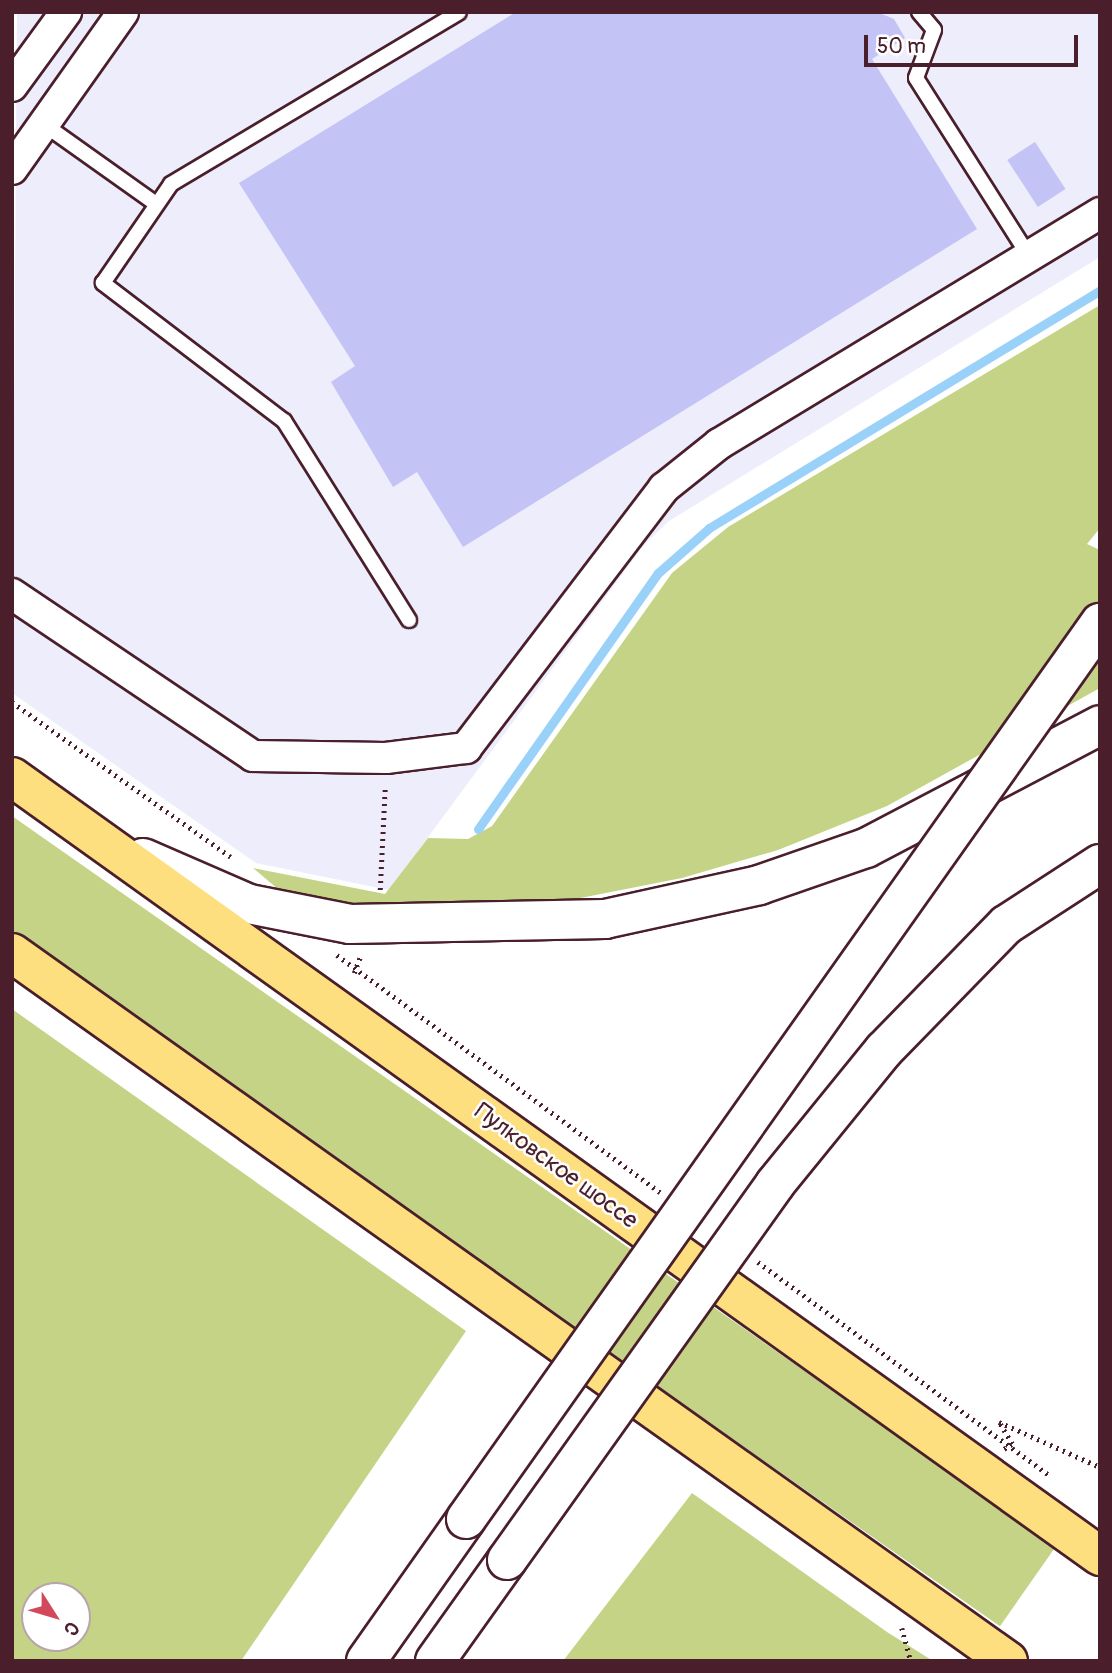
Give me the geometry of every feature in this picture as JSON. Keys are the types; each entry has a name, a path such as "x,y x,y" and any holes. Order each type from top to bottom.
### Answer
{"highway":[{"name":"Пулковское шоссе","path":"12,776 1100,1556"},
{"path":"12,953 1008,1661"}],"main road":[{"path":"366,1661 1100,623"},
{"path":"98,837 249,904 373,925 605,919 759,885 866,848 1100,725"},
{"path":"436,1661 775,1184 884,1049 1006,925 1100,864"}],"street":[{"path":"12,86 66,12"},
{"path":"12,169 123,12"},
{"path":"12,594 253,756 386,758 466,748 621,537 664,488 709,451 1100,213"}],"lane":[{"path":"409,620 284,421 103,283 171,184 459,12"},
{"path":"919,12 934,30 915,78 1029,256"},
{"path":"45,125 156,204"}],"path":[{"path":"12,702 239,863"},
{"path":"354,973 373,925 384,851 386,758"},
{"path":"1012,1444 999,1422 1100,1467"},
{"path":"900,1620 911,1661"}],"shaded area":[{"path":"17,12 1100,12 1100,257 669,521 643,546 389,890 256,863 12,693"}],"green space":[{"path":"1100,305 1100,528 1087,544 1100,550 1100,688 887,806 778,850 682,878 555,903 391,911 292,901 253,868 385,894 428,838 468,839 492,826 672,573 728,527"},
{"path":"12,816 1056,1547 1000,1626 12,934"},
{"path":"12,1009 466,1331 241,1661 12,1661"},
{"path":"692,1493 887,1632 933,1661 563,1661"}],"building":[{"path":"516,12 877,12 894,19 905,38 872,59 977,229 463,547 417,472 393,487 331,382 355,366 239,183"},
{"path":"1035,142 1065,189 1038,207 1007,160"}],"waterway":[{"path":"478,829 658,573 709,528 1100,290"}]}
